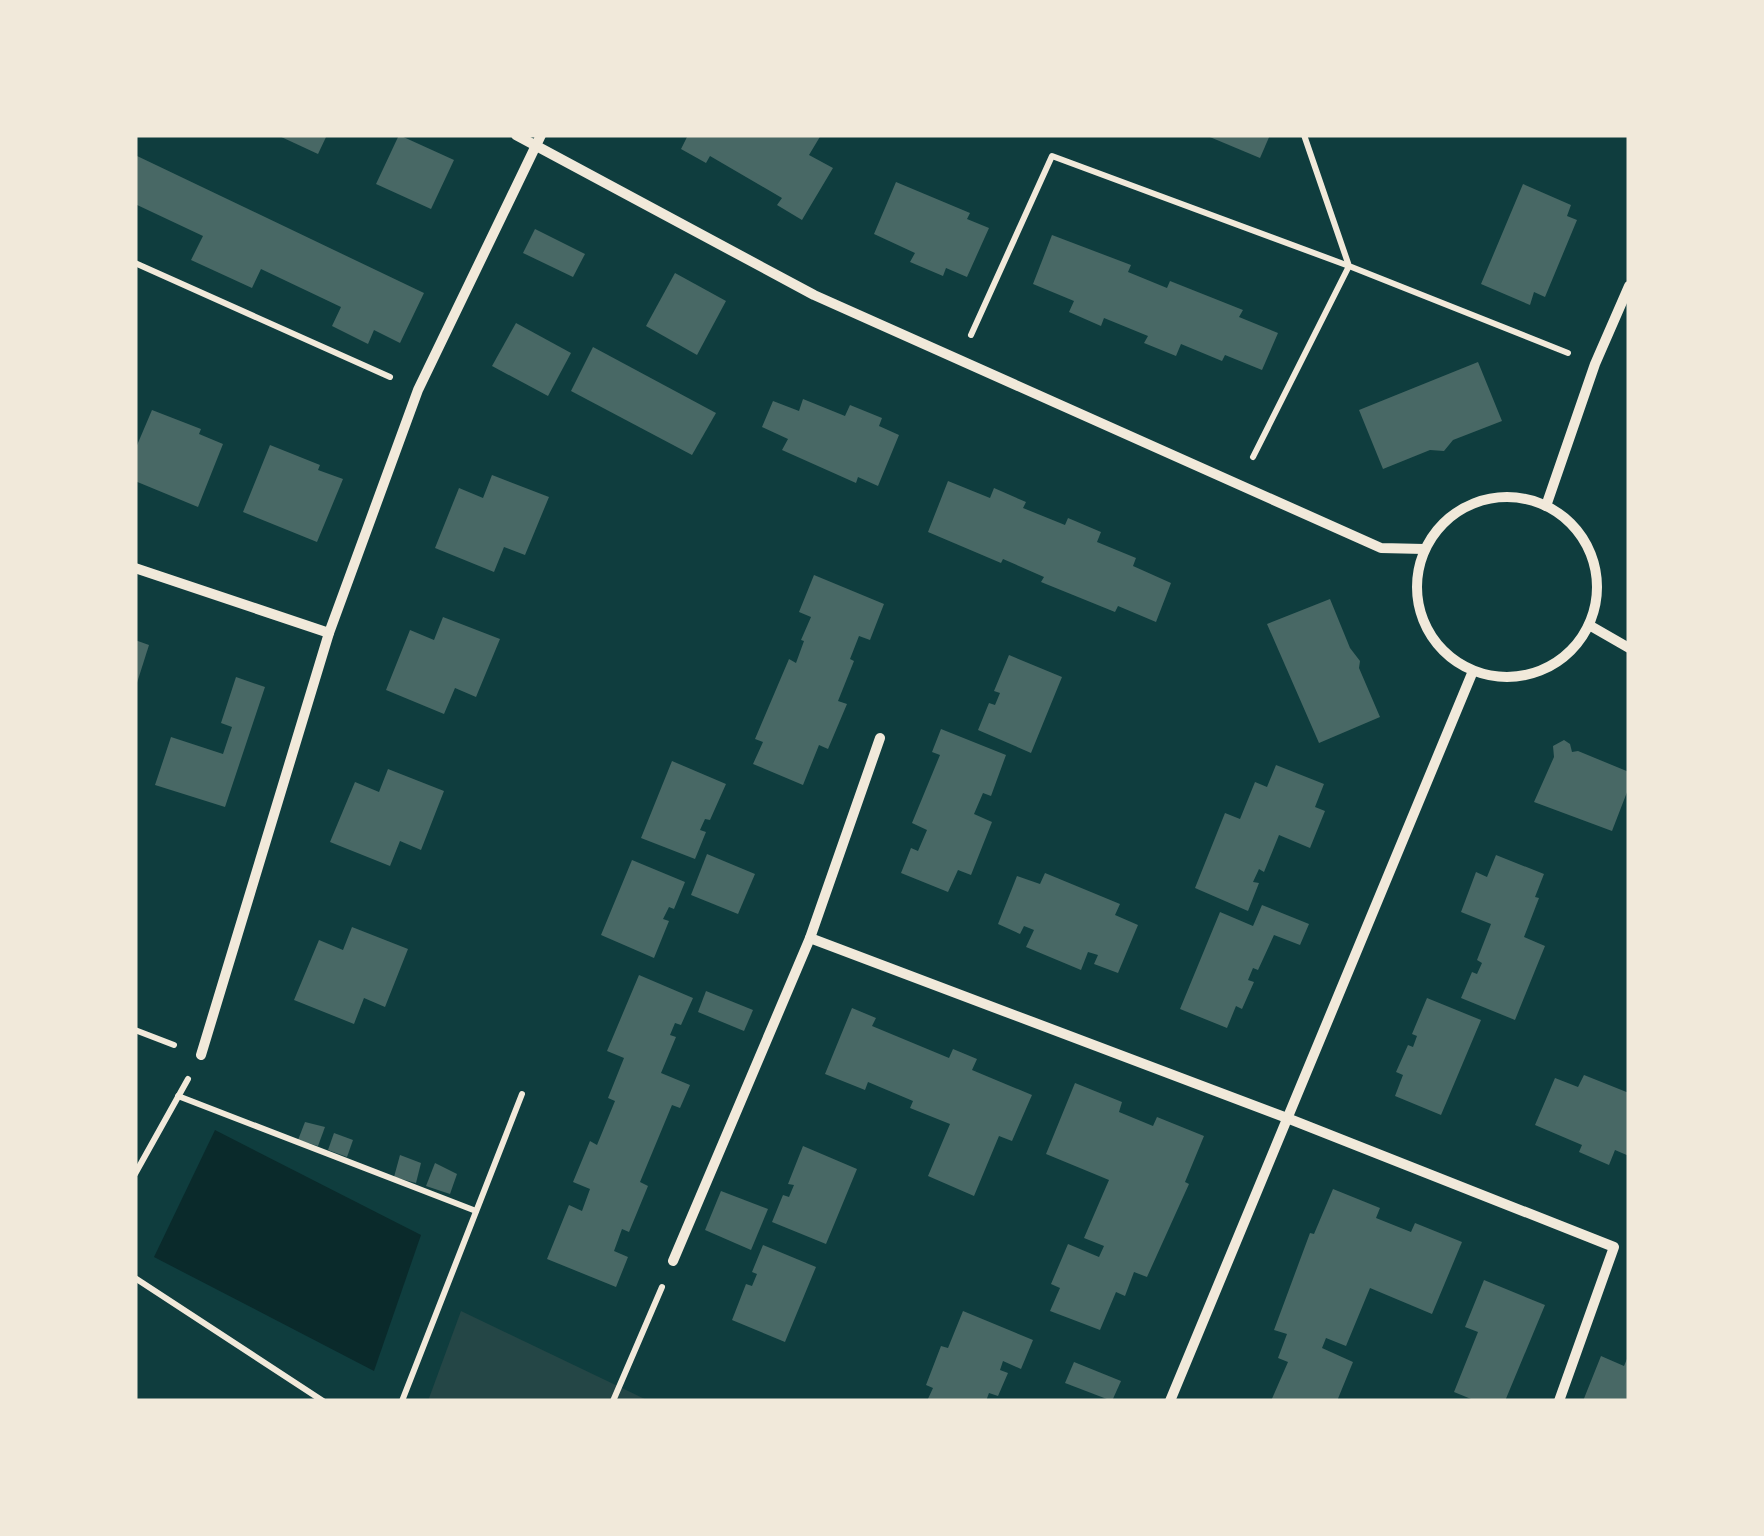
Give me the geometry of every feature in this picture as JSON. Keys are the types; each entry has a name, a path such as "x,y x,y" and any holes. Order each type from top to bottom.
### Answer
{"street":[{"path":"516,135 538,140 814,295 1380,548 1424,550"},
{"path":"202,1055 330,632 418,390 538,140"},
{"path":"1546,506 1595,364 1629,286"},
{"path":"1490,498 1518,498 1546,506 1569,521 1586,543 1596,570 1597,598 1590,625 1574,648 1553,665 1527,675 1500,678 1473,671 1448,656 1429,634 1418,607 1417,578 1424,550 1440,526 1463,508 1490,498"},
{"path":"135,568 330,632"},
{"path":"1590,625 1629,648"},
{"path":"1170,1401 1473,671"},
{"path":"673,1261 810,938 880,738"},
{"path":"810,938 1287,1118 1614,1247 1558,1401"}],"path":[{"path":"1240,486 1349,266 1304,135"},
{"path":"960,360 1052,156 1349,266 1595,364"},
{"path":"135,263 418,390"},
{"path":"135,1174 202,1055"},
{"path":"402,1401 522,1094"},
{"path":"178,1096 476,1211"},
{"path":"613,1401 673,1261"},
{"path":"135,1278 323,1401"}],"shaded area":[{"path":"215,1130 421,1235 374,1371 154,1257"},
{"path":"461,1311 649,1401 428,1401"}],"building":[{"path":"277,135 327,135 318,154"},
{"path":"399,135 454,160 431,209 376,184"},
{"path":"688,135 821,135 809,155 833,168 802,220 777,205 782,198 710,156 706,163 681,149"},
{"path":"1205,135 1270,135 1260,158"},
{"path":"135,155 424,293 400,343 374,330 368,344 332,326 341,307 261,269 252,288 191,260 203,236 135,204"},
{"path":"896,182 970,213 967,219 989,228 967,277 946,268 943,276 910,262 915,253 874,234"},
{"path":"1523,184 1571,205 1567,216 1577,220 1545,297 1534,292 1530,305 1481,284"},
{"path":"535,229 585,254 573,277 523,253"},
{"path":"1052,235 1131,265 1128,272 1167,288 1170,281 1243,310 1239,317 1278,333 1262,370 1225,355 1222,361 1181,344 1176,356 1144,343 1148,336 1104,318 1101,326 1069,312 1074,301 1033,284"},
{"path":"675,273 726,301 697,355 646,326"},
{"path":"516,323 571,353 548,396 492,366"},
{"path":"593,347 716,413 692,455 571,391"},
{"path":"1478,362 1502,421 1453,440 1444,451 1430,450 1383,469 1359,410"},
{"path":"803,399 845,416 850,405 882,418 879,426 899,435 878,486 858,477 856,483 782,450 788,439 762,427 773,401 799,411"},
{"path":"152,410 201,429 199,434 223,444 198,507 135,481 135,450"},
{"path":"270,445 343,479 317,542 243,512"},
{"path":"492,475 549,497 525,555 504,547 494,572 435,548 459,488 483,498"},
{"path":"948,481 990,498 994,488 1026,502 1023,508 1065,525 1068,518 1101,532 1097,542 1136,558 1133,566 1171,583 1156,622 1118,606 1115,612 1041,582 1044,577 1003,559 1001,563 928,532"},
{"path":"814,575 884,604 870,640 859,636 838,701 847,704 828,749 819,745 803,785 753,764 763,742 755,739 789,659 796,663 804,641 801,640 811,617 799,612"},
{"path":"1330,599 1350,648 1360,661 1359,668 1380,717 1319,743 1267,624"},
{"path":"443,617 500,639 476,697 455,688 444,714 386,690 410,630 434,640"},
{"path":"135,640 149,645 136,686 135,685"},
{"path":"1009,655 1062,677 1031,753 978,730 989,703 995,705 1000,693 994,691"},
{"path":"236,677 265,687 225,807 155,785 171,737 223,754 232,727 221,723"},
{"path":"941,729 1006,755 991,796 983,793 974,814 992,822 971,875 958,870 948,892 901,873 911,848 918,851 927,830 912,823 940,755 932,752"},
{"path":"1564,740 1572,752 1629,772 1629,787 1612,831 1534,802 1554,757 1553,746"},
{"path":"672,761 726,784 710,820 705,819 700,830 706,832 695,859 641,838"},
{"path":"1276,765 1324,784 1315,807 1325,811 1310,848 1279,835 1264,872 1259,869 1253,882 1259,883 1248,911 1195,888 1225,813 1240,819 1255,782 1267,787"},
{"path":"388,769 444,791 421,850 400,841 390,866 330,842 355,782 379,792"},
{"path":"707,854 755,874 738,914 691,895"},
{"path":"1496,855 1544,874 1524,937 1545,946 1515,1020 1461,998 1472,972 1477,974 1482,963 1477,960 1491,924 1461,912 1476,872 1487,877"},
{"path":"632,860 685,882 674,909 669,907 663,919 669,921 654,958 601,935"},
{"path":"1045,873 1120,904 1115,915 1138,925 1118,973 1094,964 1098,955 1088,952 1081,970 1026,947 1034,930 1024,926 1020,934 998,924 1017,876 1040,884"},
{"path":"1262,905 1309,924 1300,945 1274,935 1258,970 1253,968 1248,980 1254,982 1242,1009 1236,1006 1227,1028 1180,1009 1220,912 1253,926"},
{"path":"352,927 408,949 385,1007 364,998 354,1024 294,1000 319,940 343,950"},
{"path":"639,975 693,998 681,1025 675,1023 670,1035 676,1037 661,1073 690,1085 680,1108 672,1105 640,1182 648,1186 629,1232 622,1229 614,1251 628,1257 616,1287 547,1259 569,1205 582,1211 590,1189 573,1182 590,1141 597,1145 615,1101 608,1098 624,1058 607,1051"},
{"path":"706,991 753,1010 744,1031 698,1012"},
{"path":"1427,998 1481,1020 1441,1115 1395,1096 1403,1075 1396,1072 1408,1045 1413,1047 1417,1036 1412,1034"},
{"path":"852,1008 876,1018 872,1026 949,1058 953,1049 977,1059 972,1070 1032,1095 1012,1141 999,1136 974,1196 928,1176 950,1124 910,1108 913,1101 868,1082 865,1090 825,1074"},
{"path":"1584,1075 1629,1093 1629,1156 1615,1150 1609,1165 1579,1152 1582,1145 1535,1125 1555,1078 1578,1087"},
{"path":"1075,1083 1122,1102 1119,1112 1153,1126 1157,1117 1204,1136 1185,1182 1189,1184 1147,1277 1134,1272 1125,1296 1116,1292 1100,1330 1050,1311 1060,1288 1051,1284 1068,1244 1099,1257 1104,1246 1084,1238 1109,1180 1046,1154"},
{"path":"305,1122 325,1127 318,1146 298,1140"},
{"path":"334,1133 353,1140 347,1157 328,1150"},
{"path":"803,1146 857,1169 826,1244 772,1222 783,1195 789,1197 794,1185 788,1184"},
{"path":"400,1155 421,1163 416,1183 394,1177"},
{"path":"435,1163 457,1174 450,1194 426,1186"},
{"path":"1333,1189 1380,1208 1376,1218 1411,1232 1415,1223 1462,1242 1432,1314 1370,1288 1346,1346 1326,1338 1322,1348 1353,1362 1337,1401 1271,1401 1288,1362 1278,1358 1287,1334 1274,1330 1310,1233 1314,1234"},
{"path":"721,1191 768,1209 751,1250 705,1230"},
{"path":"763,1245 816,1267 785,1342 732,1320 746,1284 752,1286 757,1274 752,1272"},
{"path":"1484,1280 1545,1305 1505,1401 1476,1401 1454,1392 1478,1332 1465,1327"},
{"path":"963,1311 1033,1340 1021,1369 1003,1361 1000,1370 1008,1373 998,1396 989,1393 986,1401 927,1401 933,1388 926,1385 941,1346 948,1348"},
{"path":"1629,1354 1629,1401 1583,1401 1601,1356 1624,1366"},
{"path":"1074,1362 1121,1381 1112,1401 1065,1383"}]}
